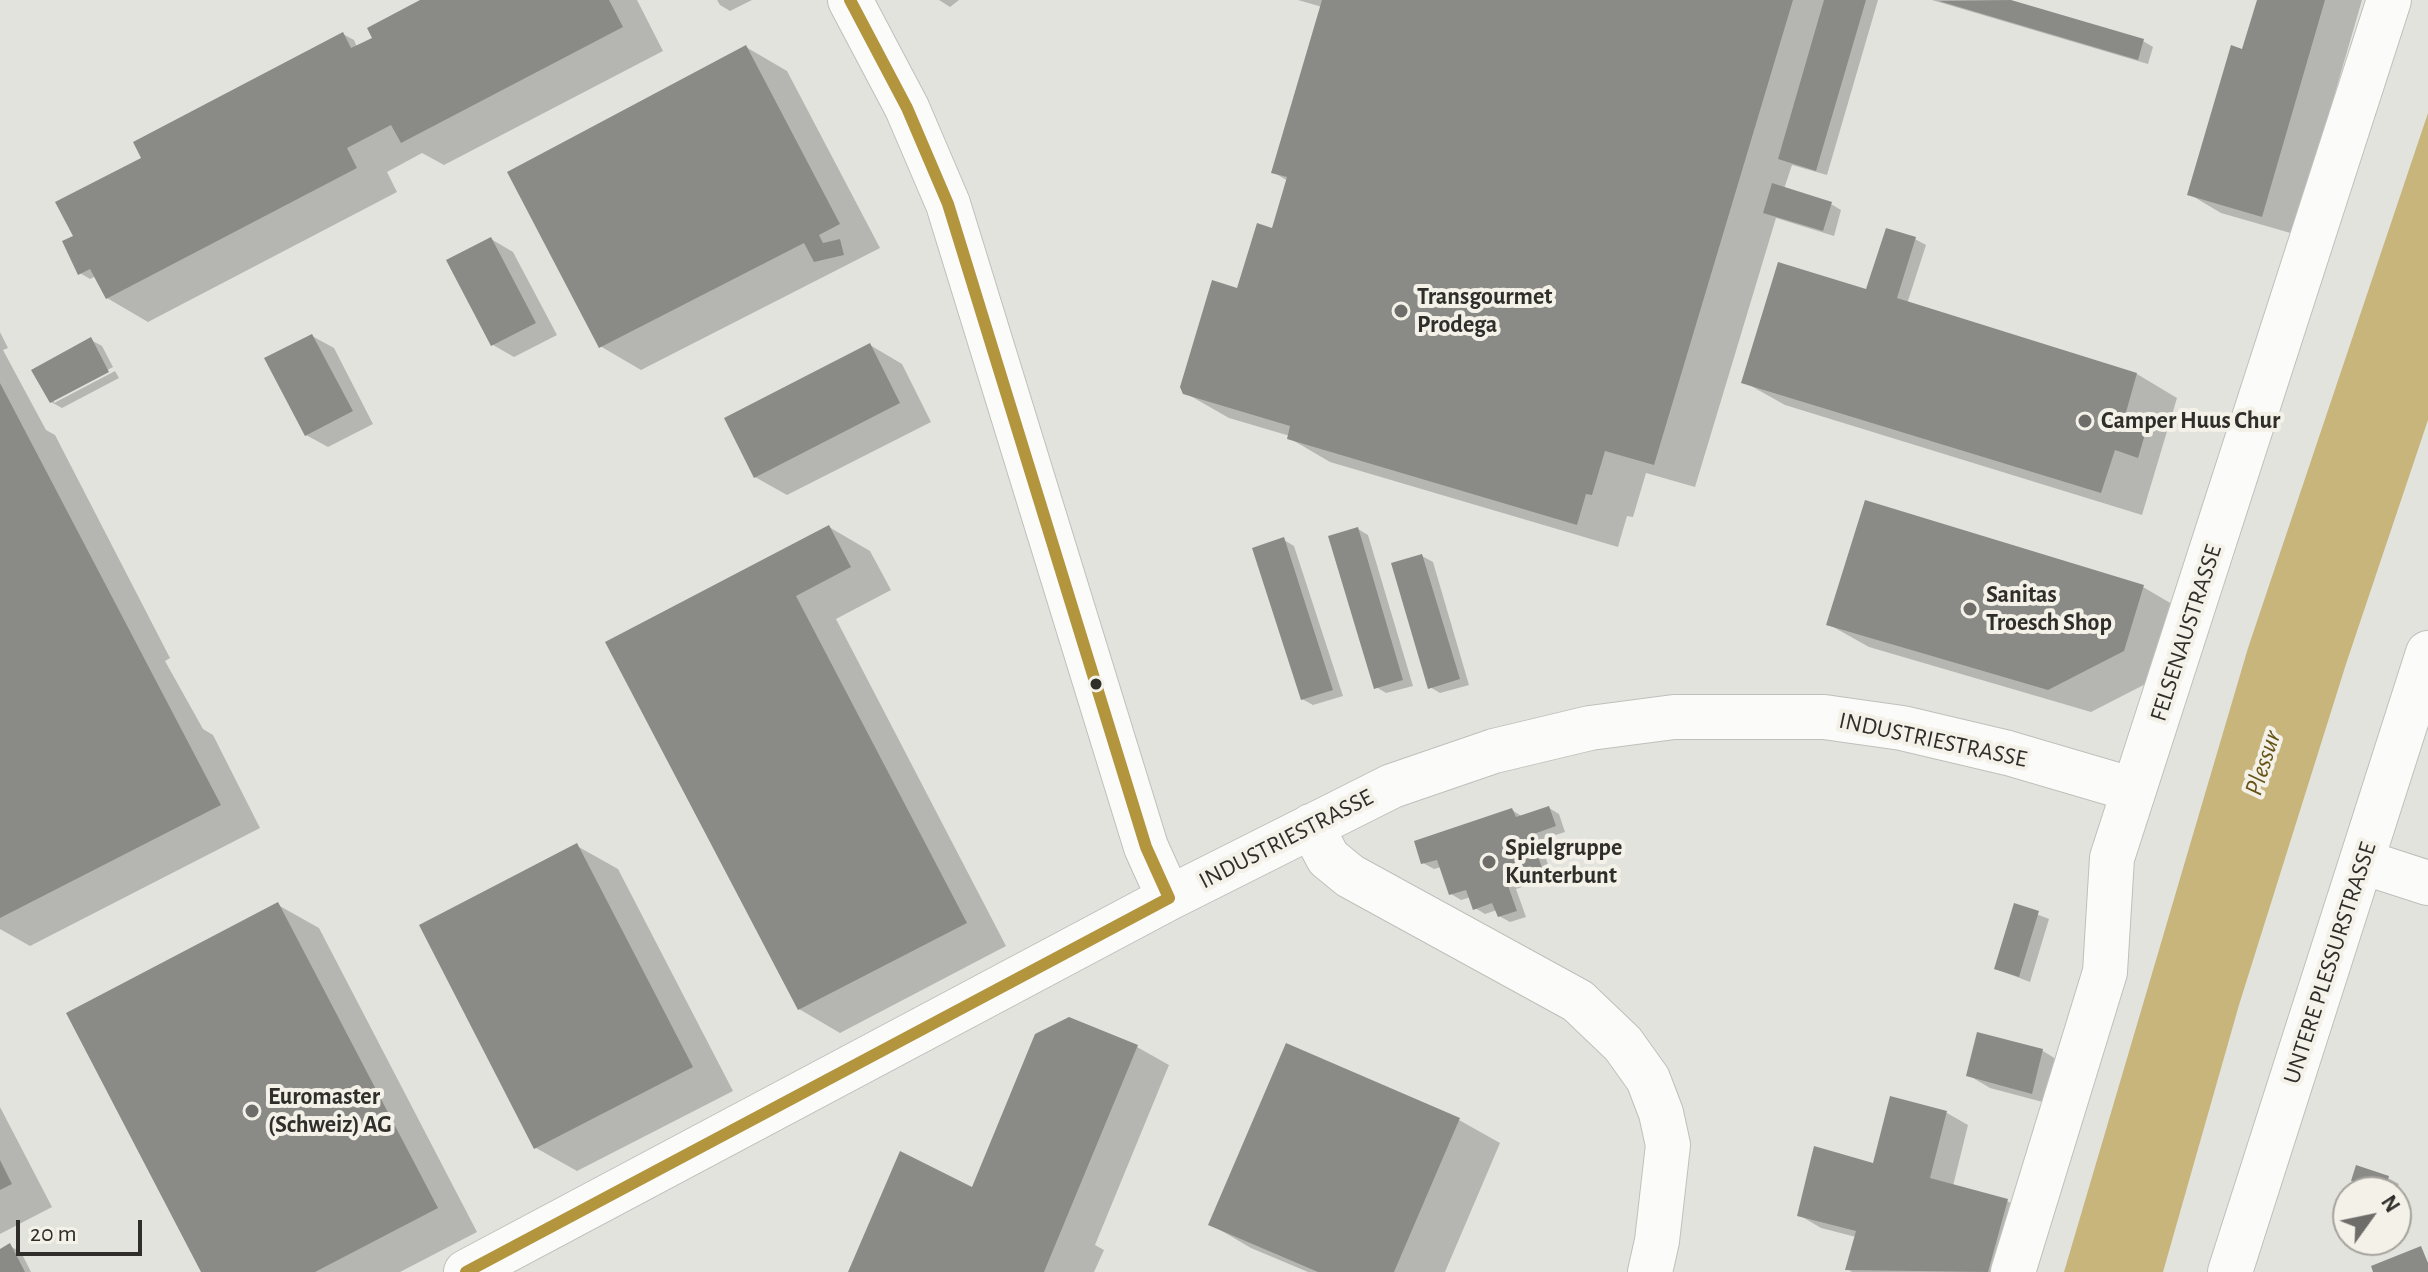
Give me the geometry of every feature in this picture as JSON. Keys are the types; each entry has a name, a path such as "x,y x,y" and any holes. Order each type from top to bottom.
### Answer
{"street":[{"path":"850,0 907,108 948,204 1146,847 1169,898"},
{"name":"FELSENAUSTRASSE","path":"2013,1272 2105,972 2112,858 2389,0"},
{"name":"UNTERE PLESSURSTRASSE","path":"2230,1272 2428,653"},
{"name":"INDUSTRIESTRASSE","path":"466,1272 1169,898 1311,826 1392,786 1494,751 1590,728 1674,717 1824,717 1902,728 2008,753 2134,790"},
{"path":"1311,826 1328,858 1350,876 1578,1001 1623,1044 1648,1079 1661,1113 1668,1145 1657,1241 1650,1272"},
{"path":"2363,862 2428,883"}],"water":[{"name":"Plessur","path":"2428,113 2428,420 2346,664 2239,1005 2163,1272 2064,1272 2248,648"}],"building":[{"path":"420,0 609,0 623,27 401,143 391,125 347,148 357,168 106,299 90,269 78,275 62,241 73,236 55,202 141,158 133,142 343,32 351,48 372,38 367,28"},
{"path":"1322,0 1793,0 1654,465 1605,451 1592,495 1586,494 1577,525 1287,439 1290,426 1183,394 1180,387 1212,280 1237,288 1257,223 1272,228 1287,177 1271,173"},
{"path":"1824,0 1866,0 1816,171 1778,159"},
{"path":"2011,0 2144,39 2138,60 1939,1"},
{"path":"2257,0 2325,0 2262,217 2187,195 2231,45 2242,49"},
{"path":"746,45 840,224 819,235 823,243 840,239 844,255 814,262 804,243 599,348 507,172"},
{"path":"1772,183 1832,202 1823,231 1763,213"},
{"path":"1886,228 1916,237 1897,298 2137,373 2125,416 2148,424 2138,458 2115,450 2101,493 1741,383 1778,262 1866,289"},
{"path":"491,237 536,323 491,346 446,260"},
{"path":"312,334 353,411 305,436 264,358"},
{"path":"91,337 109,372 50,403 31,370"},
{"path":"870,343 900,403 754,478 724,418"},
{"path":"0,383 221,805 0,918"},
{"path":"1865,500 2144,585 2124,651 2048,690 1826,625"},
{"path":"829,525 851,567 796,596 967,923 798,1010 605,642"},
{"path":"1358,527 1403,680 1374,689 1328,536"},
{"path":"1284,537 1333,690 1301,700 1252,548"},
{"path":"1422,554 1460,679 1428,689 1391,563"},
{"name":"Spielgruppe Kunterbunt","path":"1549,806 1556,826 1531,835 1543,871 1507,883 1517,911 1498,917 1492,903 1473,910 1466,890 1449,895 1437,860 1421,864 1414,841 1512,808 1516,817"},
{"path":"577,843 693,1067 534,1149 419,925"},
{"name":"Euromaster (Schweiz) AG","path":"278,902 438,1208 315,1272 201,1272 66,1013"},
{"path":"2014,903 2039,911 2019,977 1994,969"},
{"path":"1069,1017 1138,1045 1044,1272 848,1272 900,1151 972,1187 1035,1034"},
{"path":"1977,1032 2043,1049 2032,1094 1966,1076"},
{"path":"1286,1043 1460,1118 1394,1272 1318,1272 1208,1225"},
{"path":"1890,1096 1947,1111 1930,1178 2008,1199 1988,1272 1845,1270 1856,1231 1797,1216 1814,1146 1873,1163"},
{"path":"0,1160 12,1184 0,1190"},
{"path":"2356,1165 2389,1176 2353,1176"},
{"path":"10,1243 25,1272 0,1272 0,1249"},
{"path":"2421,1246 2428,1272 2373,1272 2371,1266 2396,1256 2412,1256 2412,1250"}],"transit line":[{"path":"850,0 907,108 948,204 1146,847 1169,898"},
{"path":"466,1272 1169,898"}],"place":[{"name":"Transgourmet Prodega","path":"1401,311"},
{"name":"Camper Huus Chur","path":"2085,421"},
{"name":"Sanitas Troesch Shop","path":"1970,609"},
{"name":"Spielgruppe Kunterbunt","path":"1489,862"},
{"name":"Euromaster (Schweiz) AG","path":"252,1111"}]}
